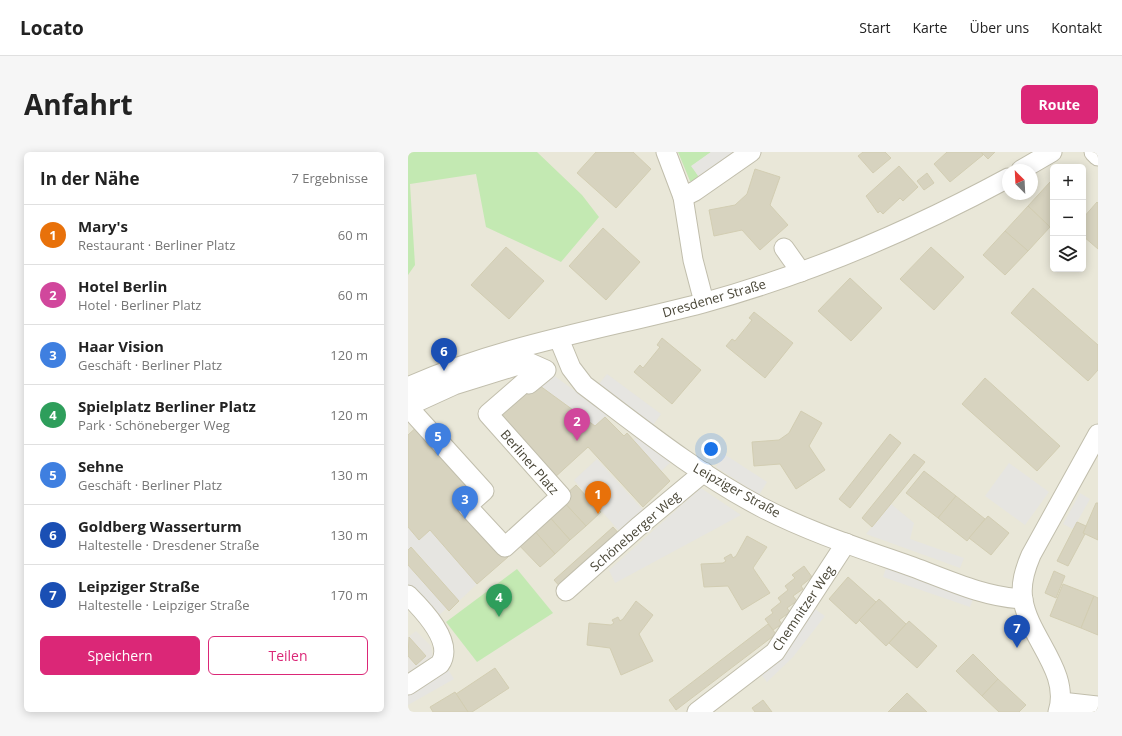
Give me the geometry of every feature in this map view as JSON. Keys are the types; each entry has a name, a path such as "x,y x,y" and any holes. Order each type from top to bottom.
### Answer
{"street":[{"path":"666,152 683,197 693,260 704,302"},
{"path":"683,197 695,191 751,152"},
{"path":"1031,164 1052,152"},
{"path":"1094,152 1098,156"},
{"name":"Dresdener Straße","path":"408,388 444,371 481,358 704,302 761,286 801,272 920,222 1002,181"},
{"path":"784,248 801,272"},
{"name":"Leipziger Straße","path":"559,339 571,368 584,385 698,469 762,507 846,543 991,595 1023,598"},
{"name":"Berliner Platz","path":"528,362 546,370 529,384 527,380 488,414 561,496 505,547 468,506 484,491 408,406 454,385 528,362"},
{"path":"1098,434 1031,555 1024,574 1023,598 1026,612 1057,676 1061,690 1059,707 1098,706"},
{"path":"661,492 698,469"},
{"name":"Schöneberger Weg","path":"566,591 638,527 698,469"},
{"name":"Chemnitzer Weg","path":"697,712 775,652 846,543"},
{"path":"408,595 431,620 444,652 443,659 440,664 408,685"}],"shaded area":[{"path":"408,152 1098,152 1098,712 408,712"},
{"path":"711,152 734,152 699,177 691,166"},
{"path":"549,372 608,415 595,426 536,383"},
{"path":"607,374 661,414 653,425 599,384"},
{"path":"637,437 671,462 658,474 625,448"},
{"path":"724,454 767,482 759,495 716,467"},
{"path":"597,459 644,511 620,532 574,480"},
{"path":"1009,463 1049,492 1025,525 985,496"},
{"path":"701,488 741,515 615,583 609,570"},
{"path":"1080,493 1090,499 1073,529 1063,524"},
{"path":"891,504 914,523 910,539 964,558 960,568 866,534"},
{"path":"408,527 419,540 430,530 477,584 459,601 412,547 408,550"},
{"path":"408,565 447,608 437,617 408,585"},
{"path":"886,568 973,599 970,607 883,577"},
{"path":"815,609 825,616 793,657 767,682 760,673 787,646"},
{"path":"416,631 431,646 433,659 408,679 408,637"},
{"path":"447,668 454,679 408,705 408,690"}],"green space":[{"path":"408,152 537,152 582,195 599,217 561,262 486,227 476,174 410,184 415,265 408,275"},
{"path":"678,152 711,152 692,166 700,179 695,182 690,181"},
{"path":"517,569 553,613 477,662 446,622"}],"building":[{"path":"596,152 633,152 651,169 616,208 577,173"},
{"path":"863,152 885,152 891,158 873,173 858,156"},
{"path":"947,152 981,152 983,155 950,182 934,164"},
{"path":"981,152 995,152 988,159"},
{"path":"899,166 918,187 903,201 900,198 883,214 880,211 878,213 866,196"},
{"path":"755,169 780,177 770,205 788,225 760,250 742,230 714,236 709,210 735,205 747,194"},
{"path":"927,173 934,183 924,190 917,181"},
{"path":"1050,182 1050,227 1028,206 1034,200 1038,200 1038,195"},
{"path":"1097,202 1098,249 1086,239 1086,215"},
{"path":"1028,206 1050,227 1028,251 1005,231"},
{"path":"603,228 640,262 606,300 569,266"},
{"path":"1005,231 1028,251 1005,275 983,255"},
{"path":"506,247 544,281 509,319 471,285"},
{"path":"931,247 964,277 934,310 900,279"},
{"path":"850,278 882,308 851,341 818,311"},
{"path":"1033,288 1098,345 1098,370 1088,381 1011,313"},
{"path":"754,312 793,343 765,378 726,346 732,339 735,341 752,320 749,318"},
{"path":"662,338 701,370 672,404 634,372 640,365 643,368 660,347 657,345"},
{"path":"985,378 1060,446 1037,471 962,404"},
{"path":"536,383 595,426 605,417 624,436 627,433 670,481 643,507 588,447 553,479 495,415"},
{"path":"801,411 822,423 809,446 825,470 796,489 780,464 754,466 752,442 779,440 789,433"},
{"path":"421,423 481,491 463,508 508,557 477,584 430,530 419,540 408,527 408,435"},
{"path":"890,434 901,443 850,508 839,499"},
{"path":"914,454 925,462 872,527 862,518"},
{"path":"924,471 956,496 938,518 906,493"},
{"path":"576,485 601,512 586,526 561,499"},
{"path":"956,496 985,519 967,541 938,518"},
{"path":"561,499 586,526 570,540 546,513"},
{"path":"1096,503 1098,503 1098,540 1083,533"},
{"path":"546,513 570,540 555,554 531,527"},
{"path":"988,516 1009,533 991,555 969,538"},
{"path":"1077,522 1086,526 1083,533 1085,534 1068,566 1057,561"},
{"path":"531,527 555,554 540,567 515,541"},
{"path":"613,527 622,537 563,590 554,580"},
{"path":"747,536 767,547 753,568 770,593 742,610 728,586 704,587 701,564 723,563 726,561 724,558 731,554 733,558 736,556"},
{"path":"411,547 459,601 449,611 408,565 408,550"},
{"path":"804,566 812,577 801,586 803,589 793,596 797,601 787,608 790,612 779,620 782,624 773,630 765,619 773,613 771,610 781,602 778,598 788,590 785,586 795,578 792,575"},
{"path":"1054,571 1065,576 1056,598 1045,593"},
{"path":"848,577 876,602 856,624 829,599"},
{"path":"1063,584 1094,596 1081,628 1050,616"},
{"path":"1094,596 1098,598 1098,635 1081,628"},
{"path":"879,599 906,624 886,646 859,620"},
{"path":"636,601 653,615 639,634 653,661 621,675 610,648 587,645 589,623 611,625 614,623 612,620 618,617 620,621"},
{"path":"909,621 937,646 917,668 889,643"},
{"path":"768,624 776,634 676,710 669,700"},
{"path":"409,637 426,656 416,665 408,656"},
{"path":"973,654 998,679 982,696 956,671"},
{"path":"495,668 509,688 472,712 468,712 456,694"},
{"path":"998,679 1026,705 1019,712 999,712 982,696"},
{"path":"455,692 468,712 433,712 430,707"},
{"path":"907,693 927,712 888,712"},
{"path":"763,700 772,712 755,712 752,708"}],"place":[{"name":"Goldberg Wasserturm","path":"444,371"},
{"name":"Hotel Berlin","path":"577,441"},
{"name":"Sehne","path":"438,456"},
{"name":"Mary's","path":"598,514"},
{"name":"Haar Vision","path":"465,519"},
{"name":"Spielplatz Berliner Platz","path":"499,617"},
{"name":"Leipziger Straße","path":"1017,648"}]}
